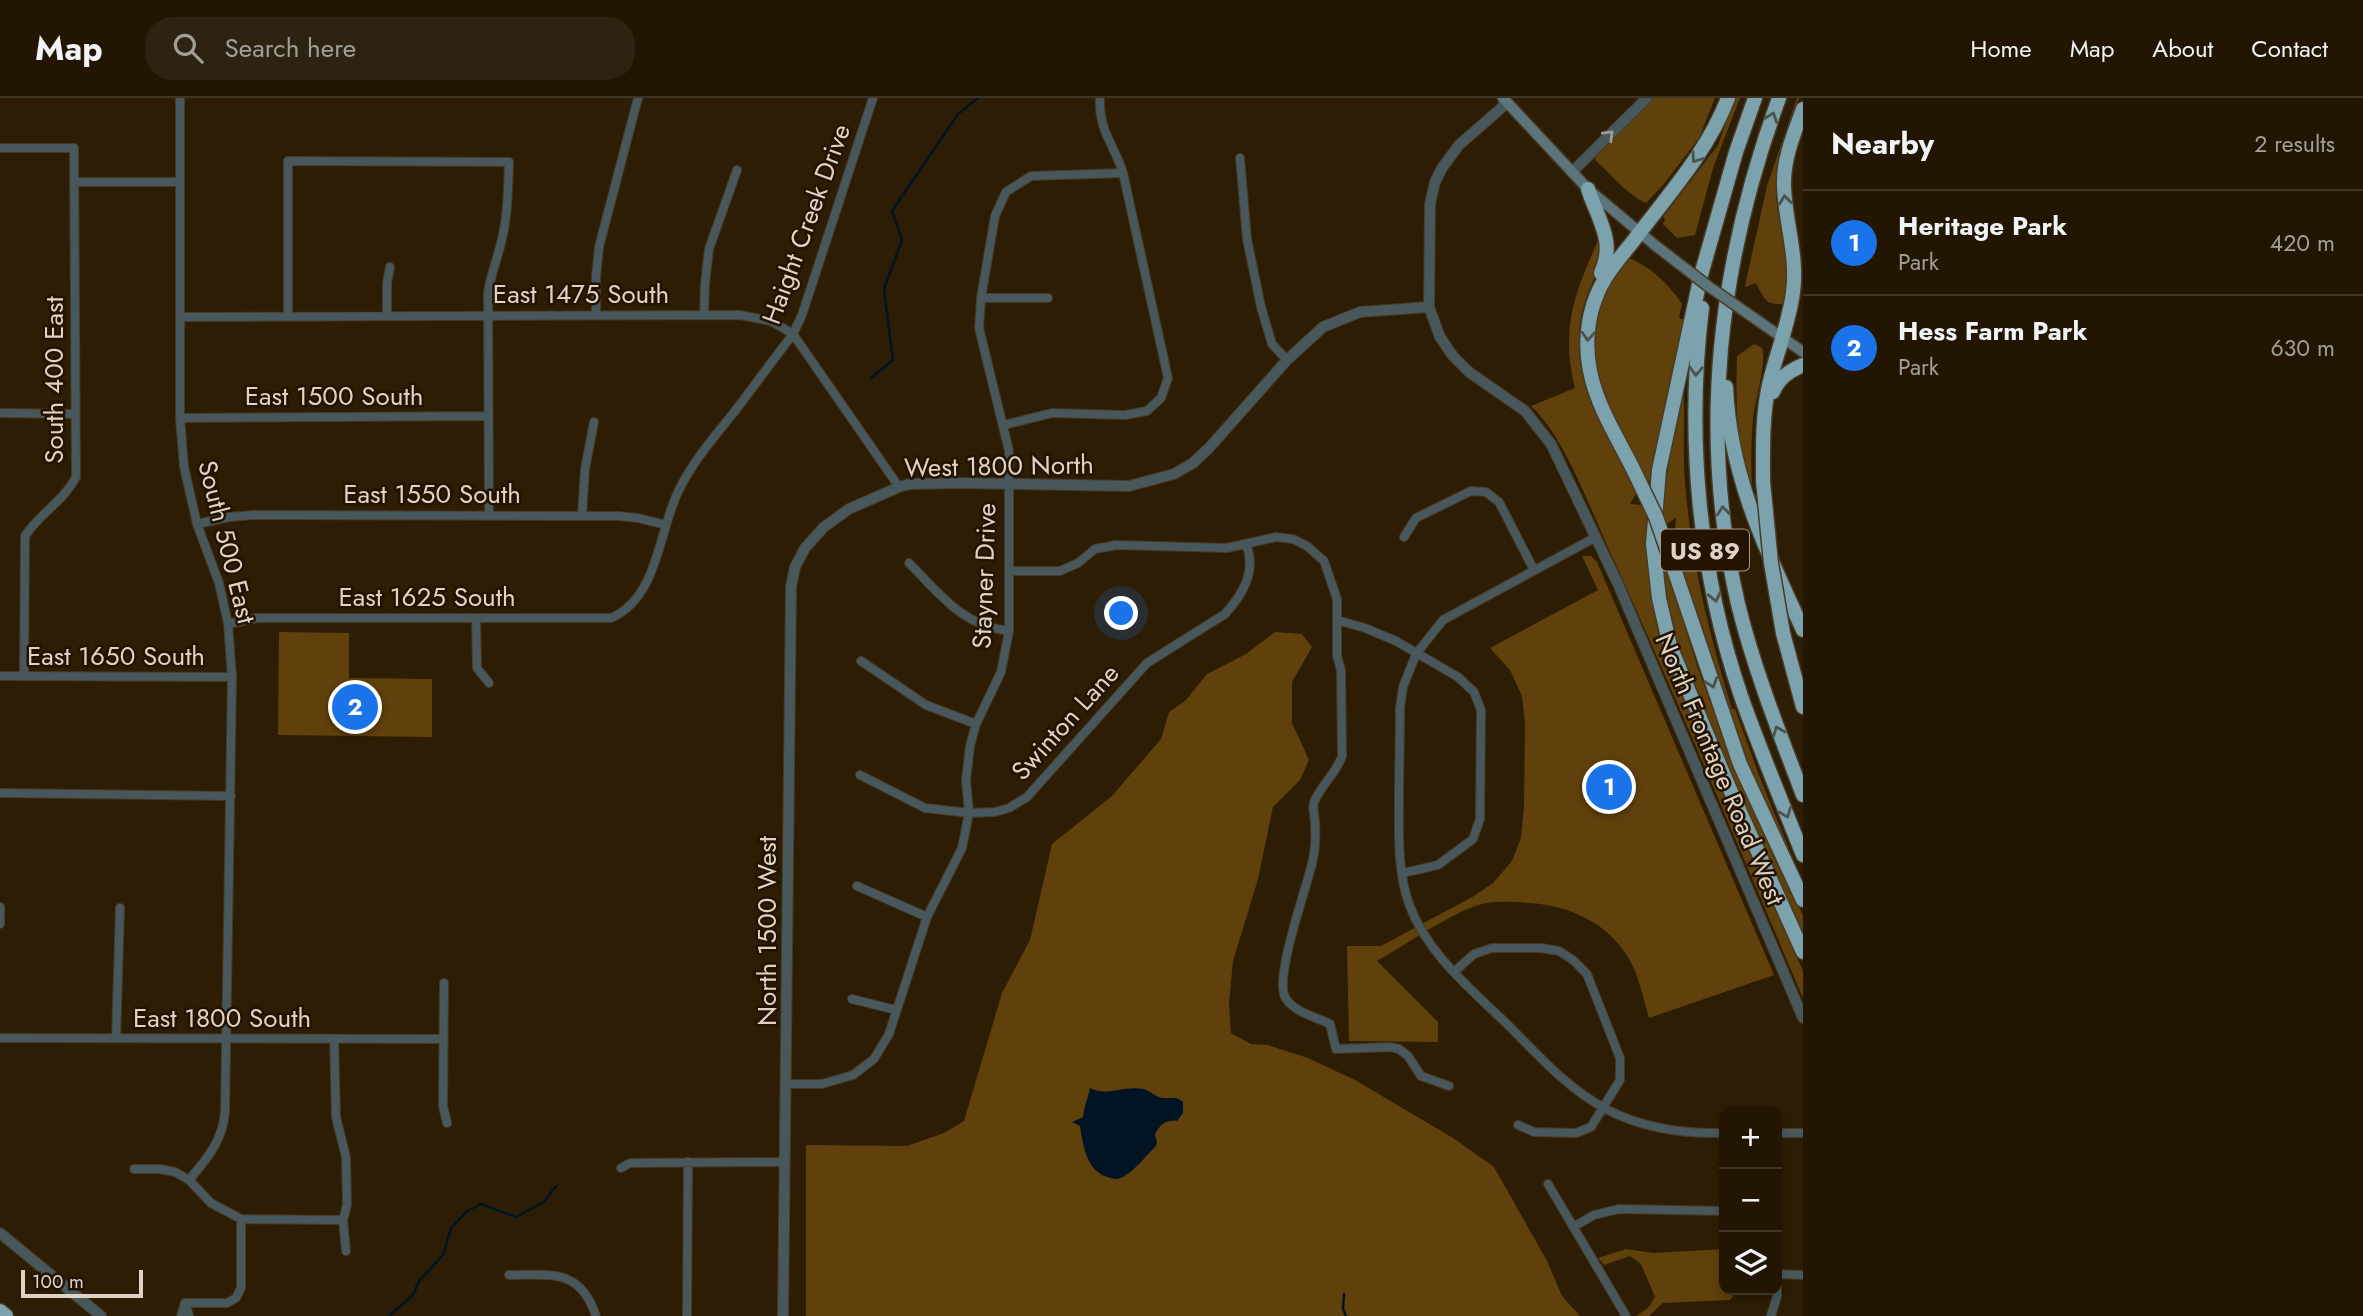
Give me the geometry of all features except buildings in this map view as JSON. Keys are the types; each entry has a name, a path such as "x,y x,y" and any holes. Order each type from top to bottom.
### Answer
{"highway":[{"path":"1711,133 1718,98"},
{"path":"1597,293 1614,263 1697,157 1717,125 1728,98"},
{"name":"US 89","path":"1755,98 1736,152 1714,231 1697,357 1696,449 1702,532 1717,610 1741,695 1803,855"},
{"name":"US 89","path":"1779,98 1751,179 1727,287 1717,413 1718,460 1725,536 1738,604 1763,689 1803,795"},
{"path":"1803,109 1789,147 1784,174 1784,194 1794,267 1793,292 1769,386 1763,438 1763,481 1770,563 1783,634 1803,707"},
{"path":"1588,189 1608,244 1607,261 1598,281 1590,317 1590,372 1604,412 1656,517 1740,764 1803,900"},
{"path":"1714,231 1701,275 1659,470 1653,544 1659,598 1670,646 1803,952"},
{"path":"1734,254 1726,371 1734,449 1750,510 1803,630"},
{"path":"1766,410 1778,382 1789,371 1803,365"},
{"path":"0,1311 6,1316"}],"main road":[{"path":"1505,100 1588,189 1638,234 1803,352"}],"street":[{"name":"South 500 East","path":"180,98 180,418 184,467 197,524 219,583 228,624 232,677 224,1128 209,1156 189,1180"},
{"path":"596,315 599,247 638,98"},
{"name":"Haight Creek Drive","path":"625,612 641,592 653,565 677,492 693,464 793,334 802,315 873,98"},
{"path":"1004,425 1052,414 1125,415 1147,411 1161,398 1168,378 1119,160 1102,127 1100,98"},
{"path":"1572,172 1647,98"},
{"path":"1429,307 1430,204 1436,182 1442,167 1459,145 1505,100"},
{"name":"South 400 East","path":"0,148 74,148 76,477 70,489 35,521 25,536 24,676"},
{"path":"1240,158 1247,239 1261,307 1272,344 1287,360"},
{"path":"288,316 288,161 509,162 508,201 502,239 492,271 488,316 489,515"},
{"path":"704,314 709,249 737,170"},
{"name":"Stayner Drive","path":"787,1084 822,1084 853,1076 874,1059 889,1034 927,917 962,848 969,813 967,765 976,724 1001,671 1009,631 1009,451 979,328 981,298 995,216 1006,192 1031,176 1122,173"},
{"path":"75,182 180,182"},
{"path":"387,316 390,267"},
{"path":"981,298 1048,298"},
{"name":"West 1800 North","path":"804,548 824,527 849,509 910,484 1129,486 1174,474 1193,463 1287,360 1323,327 1360,312 1429,307"},
{"name":"North Frontage Road West","path":"1429,307 1440,337 1453,356 1469,372 1525,411 1551,444 1618,584 1803,1018"},
{"name":"East 1475 South","path":"180,317 740,314 771,321 793,334 899,487"},
{"path":"0,413 75,414"},
{"name":"East 1500 South","path":"180,418 489,416"},
{"path":"582,516 584,469 594,422"},
{"path":"1404,537 1416,518 1471,491 1486,492 1499,502 1534,570"},
{"name":"East 1550 South","path":"197,524 253,515 489,515 638,518 666,526"},
{"path":"1596,537 1443,620 1416,654 1403,687 1400,708 1399,848 1408,901 1432,947 1566,1083 1605,1108 1634,1121 1663,1129 1719,1133"},
{"path":"1009,571 1060,571 1078,563 1096,549 1116,545 1227,548 1265,538 1293,539 1324,561 1336,599 1337,656 1341,670 1342,756 1338,768 1314,803 1315,847 1300,899 1284,975 1284,995 1294,1008 1330,1024 1336,1049 1399,1049 1408,1056 1420,1076 1449,1086"},
{"name":"Swinton Lane","path":"860,775 925,808 969,813 995,812 1010,808 1027,797 1147,663 1225,614 1236,602 1249,577 1251,563 1246,544"},
{"name":"North 1500 West","path":"783,1316 790,587 804,548"},
{"path":"909,563 966,618 981,625 1009,631"},
{"name":"East 1625 South","path":"228,624 257,618 611,618 625,612"},
{"path":"476,618 477,668 489,683"},
{"path":"1337,621 1377,633 1458,677 1474,692 1481,710 1480,819 1473,839 1438,865 1403,873"},
{"path":"861,661 926,705 976,724"},
{"name":"East 1650 South","path":"0,676 232,677"},
{"path":"0,793 231,796"},
{"path":"857,886 927,917"},
{"path":"0,907 0,925"},
{"path":"116,1038 120,908"},
{"path":"1454,972 1474,954 1492,948 1541,948 1559,951 1573,960 1587,975 1620,1058 1620,1080 1591,1127 1576,1133 1534,1132 1518,1125"},
{"path":"444,984 443,1106 447,1123"},
{"path":"852,999 896,1010"},
{"name":"East 1800 South","path":"0,1038 444,1039"},
{"path":"334,1039 335,1117 346,1157 347,1205 343,1220 346,1251"},
{"path":"1782,1133 1803,1133"},
{"path":"687,1316 688,1162"},
{"path":"621,1168 630,1163 783,1162"},
{"path":"134,1169 175,1172 189,1180 211,1203 241,1219 343,1220"},
{"path":"1548,1184 1626,1316"},
{"path":"1573,1227 1594,1214 1619,1209 1719,1211"},
{"path":"185,1303 227,1303 236,1298 241,1288 241,1219"},
{"path":"0,1233 101,1316"},
{"path":"1782,1273 1803,1275"},
{"path":"509,1275 548,1275 570,1280 587,1294 596,1316"},
{"path":"1771,1316 1777,1295"},
{"path":"181,1316 185,1303"},
{"path":"185,1303 189,1316"}],"shaded area":[{"path":"1651,98 1715,98 1699,138 1646,203 1625,189 1595,160 1597,153"},
{"path":"1735,98 1740,98 1713,168 1695,235 1677,238 1663,224 1663,217 1718,145"},
{"path":"1797,98 1780,153 1776,176 1786,287 1782,304 1776,304 1766,300 1756,283 1745,286 1767,186"},
{"path":"1599,238 1600,263 1586,297 1580,324 1580,363 1584,382 1599,420 1637,492 1630,504 1643,505 1647,518 1652,596 1665,651 1803,971 1803,998 1685,720 1576,476 1555,436 1531,406 1575,388 1569,347 1572,311"},
{"path":"1626,257 1650,270 1671,289 1682,304 1679,318 1684,320 1651,481 1647,481 1623,438 1612,415 1596,367 1596,318 1606,289"},
{"path":"1754,344 1762,348 1763,354 1753,419 1752,491 1742,464 1740,446 1737,356"},
{"path":"1683,385 1685,482 1702,597 1732,709 1735,709 1798,871 1793,873 1745,764 1674,547 1676,518 1665,525 1660,514"},
{"path":"1661,555 1697,666 1739,778 1803,915 1803,941 1677,646 1664,585"},
{"path":"1582,556 1591,556 1597,562 1774,975 1649,1018 1632,964 1619,945 1597,925 1558,907 1509,902 1488,903 1450,917 1377,961 1438,1022 1438,1042 1349,1041 1347,946 1381,946 1474,896 1493,883 1512,861 1521,838 1524,807 1525,723 1522,696 1510,670 1490,648 1598,590"},
{"path":"279,632 349,633 349,678 432,679 432,737 278,735"},
{"path":"1275,632 1302,634 1312,647 1292,682 1292,723 1309,760 1300,780 1273,807 1258,879 1233,961 1229,1003 1231,1033 1251,1044 1268,1045 1308,1058 1355,1080 1453,1138 1494,1167 1547,1261 1562,1296 1580,1316 806,1316 806,1145 907,1146 944,1133 964,1121 1002,993 1030,940 1052,844 1112,796 1161,739 1169,712 1186,700 1207,674 1246,654"},
{"path":"1626,1249 1653,1253 1719,1249 1719,1295 1734,1295 1730,1300 1663,1303 1649,1316 1636,1316 1648,1308 1655,1297 1641,1264 1630,1256 1604,1265 1598,1258"}],"water":[{"path":"1090,1088 1102,1091 1144,1089 1161,1098 1180,1100 1183,1102 1183,1113 1177,1121 1166,1122 1159,1128 1155,1134 1156,1146 1132,1171 1119,1179 1109,1178 1100,1174 1090,1163 1084,1149 1080,1126 1072,1122 1083,1117"}],"waterway":[{"path":"871,378 893,360 884,289 902,240 892,211 958,114 978,98"},
{"path":"389,1316 413,1295 419,1281 443,1255 451,1228 467,1211 481,1204 516,1217 544,1202 556,1186"},
{"path":"1344,1294 1343,1309 1346,1316"}],"place":[{"name":"Hess Farm Park","path":"355,707"},
{"name":"Heritage Park","path":"1609,787"}]}
